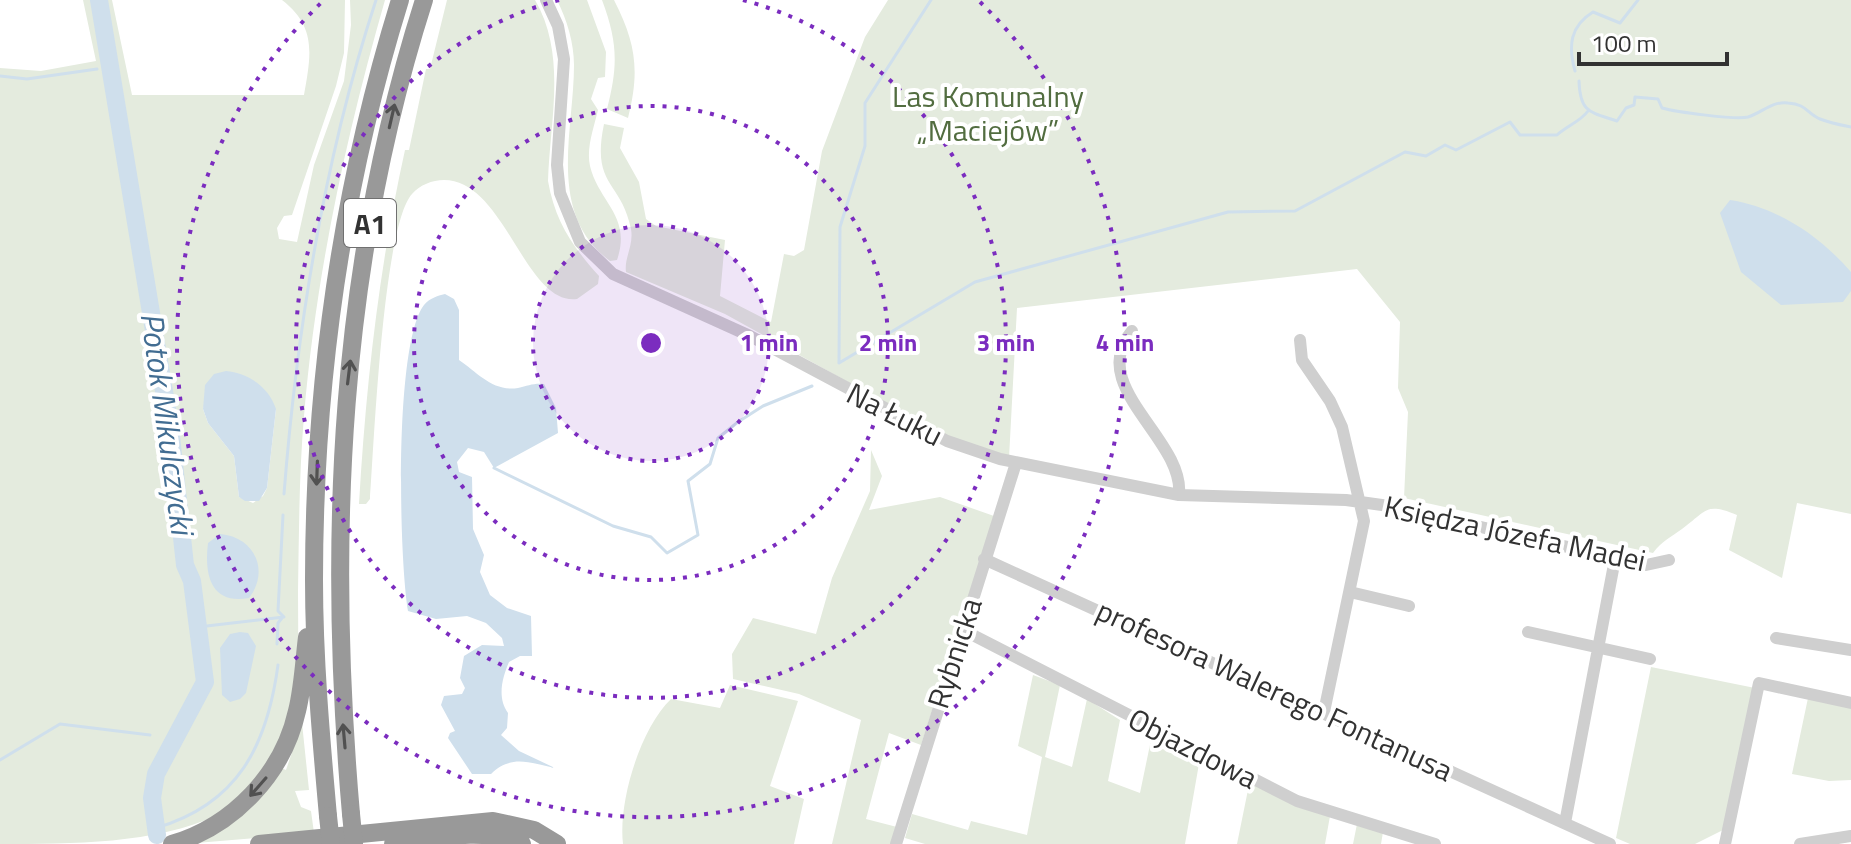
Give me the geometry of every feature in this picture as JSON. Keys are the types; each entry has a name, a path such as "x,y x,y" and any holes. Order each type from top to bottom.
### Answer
{"highway":[{"name":"A1","path":"331,844 318,697 314,583 318,450 333,301 359,155 400,0"},
{"name":"A1","path":"354,844 342,712 338,577 347,388 364,256 382,160 424,0"},
{"path":"172,844 212,826 237,810 257,789 283,751 298,710 314,583"},
{"path":"259,844 493,821 534,830 557,844"},
{"path":"393,844 468,836 492,836 522,844"}],"street":[{"name":"Na Łuku","path":"546,0 558,26 564,59 557,165 560,193 572,228 600,265 646,291 750,336 947,441 1016,463"},
{"path":"1132,331 1123,347 1119,373 1177,472 1179,495"},
{"name":"Księdza Józefa Madei","path":"1300,340 1302,360 1338,416 1364,521 1324,712"},
{"name":"Księdza Józefa Madei","path":"1016,463 1179,495 1360,501 1615,559 1653,566 1669,560"},
{"name":"Rybnicka","path":"896,844 961,629 1016,463"},
{"name":"profesora Walerego Fontanusa","path":"984,559 1610,844"},
{"path":"1565,823 1615,559"},
{"path":"1350,592 1409,606"},
{"name":"Objazdowa","path":"961,629 1297,801 1435,844"},
{"path":"1528,632 1650,659"},
{"path":"1776,638 1851,650"},
{"path":"1725,844 1759,683 1851,703"},
{"path":"1800,844 1851,836"}],"green space":[{"path":"83,0 112,0 132,95 304,95 309,43 301,21 282,0 345,0 344,53 336,86 292,215 284,216 277,228 279,239 297,242 314,165 344,81 351,25 350,0 385,0 345,154 316,310 301,460 297,663 291,706 281,737 265,767 244,793 218,815 193,825 112,840 0,844 0,68 41,71 96,61","holes":["206,400 276,409 267,488 263,496 253,503 239,497 234,456 208,423 203,409"]},
{"path":"447,0 535,0 545,21 554,65 548,181 551,195 566,232 599,276 598,284 577,299 559,296 543,283 483,200 465,185 440,180 415,191 402,214 394,248 377,387 370,499 366,504 359,504 365,415 388,238 405,150 409,150 426,69 430,69"},
{"path":"557,0 587,0 606,52 605,77 598,78 591,99 598,110 589,159 594,179 617,221 621,245 617,260 610,261 590,242 577,220 570,196 568,170 574,57"},
{"path":"602,0 614,0 631,44 635,71 628,118 607,109 615,54"},
{"name":"Las Komunalny „Maciejów”","path":"888,0 1851,0 1851,514 1797,503 1782,578 1729,550 1737,515 1718,509 1702,513 1653,553 1404,498 1408,412 1398,388 1400,322 1357,269 1017,308 1009,458 957,442 725,314 626,272 631,229 621,201 604,172 601,145 604,124 624,128 620,148 639,182 646,219 656,226 725,240 720,296 771,322 784,254 794,256 804,250 822,151 865,37"},
{"path":"871,450 882,476 869,510 940,497 994,516 921,745 889,733 866,819 897,827 892,844 832,844 861,720 799,694 733,679 732,654 753,618 816,634 832,578 870,491"},
{"path":"1651,667 1755,688 1725,829 1695,844 1630,844 1616,838"},
{"path":"1033,675 1060,685 1045,757 1072,767 1087,699 1120,720 1108,781 1140,793 1152,735 1200,758 1185,844 925,844 905,838 912,814 968,830 971,821 1027,835 1042,757 1018,746"},
{"path":"730,685 798,701 770,786 804,799 794,844 623,844 622,827 628,788 641,747 660,712 671,699 720,708"},
{"path":"1808,698 1851,707 1851,780 1829,781 1792,774"},
{"path":"302,723 309,790 295,791 301,807 311,811 314,833 196,843 281,768 286,770"},
{"path":"1250,780 1330,816 1325,844 1237,844"},
{"path":"1357,824 1383,832 1381,844 1353,844"}],"water":[{"path":"1730,200 1781,216 1826,247 1851,272 1851,291 1843,302 1781,305 1741,272 1720,213"},
{"path":"445,294 454,299 459,310 459,360 501,387 544,384 556,408 558,433 494,468 484,452 468,448 457,462 459,472 472,477 473,529 484,555 480,572 490,595 507,608 531,616 532,656 520,656 509,662 504,675 502,694 508,713 507,728 501,735 519,751 555,768 513,762 491,774 472,774 448,738 455,731 441,705 444,696 462,694 465,688 460,678 464,656 482,645 504,646 502,638 486,623 467,616 436,619 408,611 402,546 401,453 408,362 414,327 424,305"},
{"path":"226,371 257,382 276,409 267,488 259,501 245,501 239,497 234,456 208,423 203,409 205,385 214,374"},
{"path":"220,534 242,541 256,557 258,577 249,598 226,597 213,585 207,566 208,543"},
{"path":"248,633 256,646 246,693 230,702 222,695 220,648 230,634"}],"waterway":[{"name":"Potok Mikulczycki","path":"99,0 170,427 185,565 192,581 205,682 156,774 152,798 157,835"},
{"path":"284,494 297,369 315,244 342,121 376,0"},
{"path":"839,363 840,227 865,146 865,103 931,0"},
{"path":"1575,71 1573,37 1585,18 1593,12 1620,23 1638,0"},
{"name":"Potok Mikulczycki","path":"106,68 111,67"},
{"path":"0,76 27,79 97,69"},
{"path":"1579,81 1582,99 1588,110 1617,121 1626,108 1634,105 1635,97 1658,99 1662,108 1669,110 1731,117 1748,117 1777,104 1794,104 1820,119 1851,127"},
{"path":"839,363 975,282 1228,212 1295,211 1405,152 1426,156 1445,145 1456,150 1510,122 1520,135 1557,135 1588,111"},
{"path":"494,468 613,526 651,537 667,553 698,535 688,481 710,464 718,438 763,406 812,386"},
{"path":"198,627 284,617 278,611 283,515"},
{"path":"277,644 278,623 282,618"},
{"path":"156,828 208,804 244,768 266,721 278,665"},
{"path":"0,760 60,724 150,735"}]}
